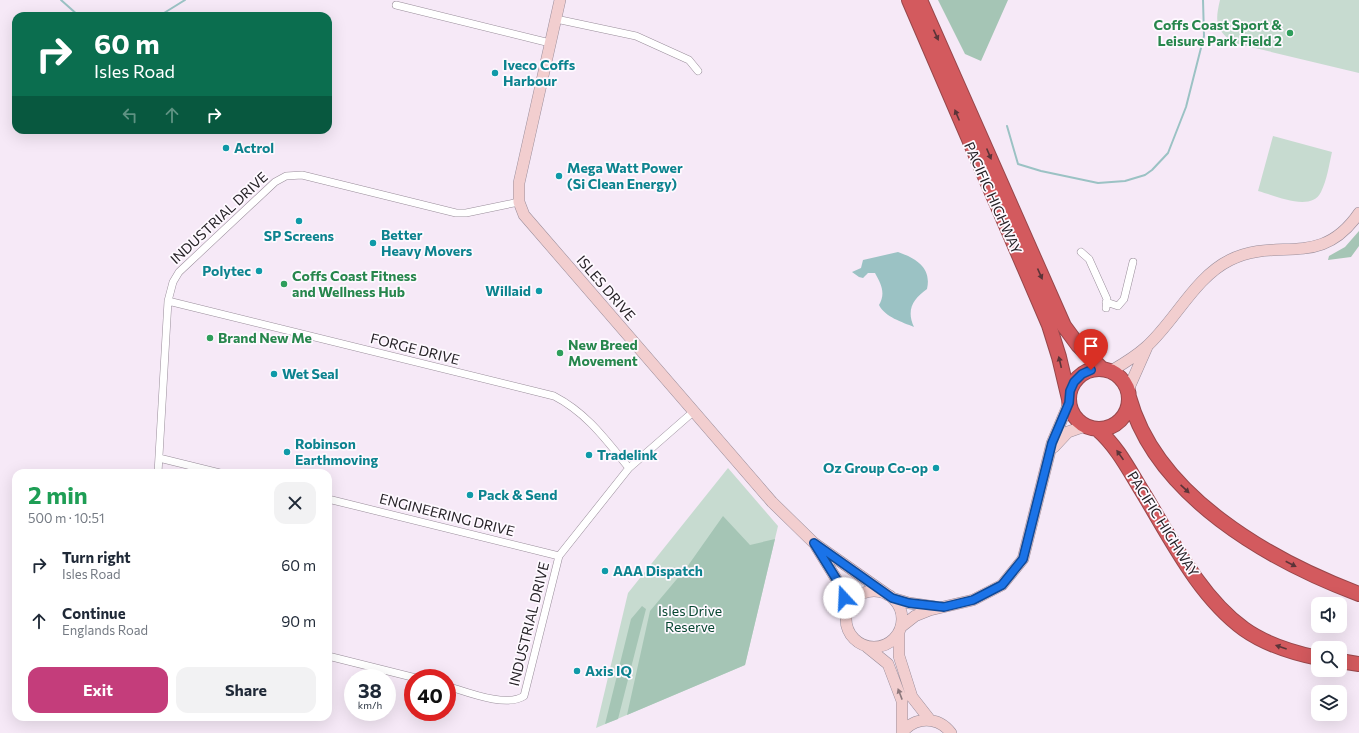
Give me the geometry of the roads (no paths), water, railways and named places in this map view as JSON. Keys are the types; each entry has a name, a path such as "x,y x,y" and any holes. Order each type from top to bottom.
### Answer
{"highway":[{"name":"PACIFIC HIGHWAY","path":"908,0 1049,325 1059,357 1069,401"},
{"name":"PACIFIC HIGHWAY","path":"920,0 1064,326 1078,345 1106,370"},
{"path":"1129,394 1128,407 1124,417 1116,424 1107,428 1091,427 1077,420 1071,411 1069,401 1070,391 1074,382 1082,374 1091,370 1106,370 1120,376 1129,394 1134,415 1160,460 1191,494 1229,525 1268,552 1303,570 1359,594"},
{"name":"PACIFIC HIGHWAY","path":"1091,427 1109,440 1125,463 1187,566 1221,609 1250,633 1273,644 1311,656"},
{"path":"1347,663 1359,664"}],"street":[{"name":"ISLES DRIVE","path":"560,0 520,177 519,202 524,215 772,502 814,543"},
{"path":"396,5 550,42"},
{"path":"556,19 636,36 689,60 698,71"},
{"name":"INDUSTRIAL DRIVE","path":"158,469 168,301 173,282 178,272 274,182 286,176 302,175 456,213 466,213 519,202"},
{"path":"1106,370 1147,346 1205,280 1224,263 1250,253 1303,250 1319,246 1334,238 1348,227 1359,213"},
{"path":"1081,252 1089,259 1106,305 1118,306 1124,299 1133,262"},
{"name":"FORGE DRIVE","path":"168,301 554,396 573,407 597,429 629,468"},
{"path":"1129,394 1147,346"},
{"path":"867,647 884,646 893,640 900,629 915,616 973,600 1002,585 1023,559 1055,435 1069,401"},
{"name":"INDUSTRIAL DRIVE","path":"456,688 506,701 518,700 524,696 559,556 629,468 693,412"},
{"path":"1049,457 1060,438 1068,432 1091,427"},
{"path":"159,458 204,469"},
{"name":"ENGINEERING DRIVE","path":"332,500 559,556"},
{"path":"814,543 890,596 901,611 899,656 912,697 930,720"},
{"path":"814,543 840,585 847,611 846,622 849,633 856,642 867,647 888,664 902,701 902,733"},
{"path":"847,611 852,601 861,594 877,591 918,605 944,607"},
{"path":"332,657 404,675"},
{"path":"902,733 914,722 930,720 940,723 951,733"}],"waterway":[{"path":"61,0 74,12"},
{"path":"166,12 185,0"},
{"path":"1007,126 1018,164 1041,171 1098,183 1125,181 1145,175 1152,170 1168,153 1186,107 1204,36 1203,0"}],"place":[{"name":"Coffs Coast Sport & Leisure Park Field 2","path":"1290,33"},
{"name":"Iveco Coffs Harbour","path":"495,73"},
{"name":"Actrol","path":"226,148"},
{"name":"Mega Watt Power (Si Clean Energy)","path":"559,176"},
{"name":"SP Screens","path":"299,221"},
{"name":"Better Heavy Movers","path":"373,243"},
{"name":"Polytec","path":"259,271"},
{"name":"Coffs Coast Fitness and Wellness Hub","path":"284,284"},
{"name":"Willaid","path":"539,291"},
{"name":"Brand New Me","path":"210,338"},
{"name":"New Breed Movement","path":"560,353"},
{"name":"Wet Seal","path":"274,374"},
{"name":"Robinson Earthmoving","path":"287,452"},
{"name":"Tradelink","path":"589,455"},
{"name":"Oz Group Co-op","path":"936,468"},
{"name":"Pack & Send","path":"470,495"},
{"name":"AAA Dispatch","path":"605,571"},
{"name":"Axis IQ","path":"577,671"}],"park label":[{"name":"Isles Drive Reserve","path":"690,620"}]}
